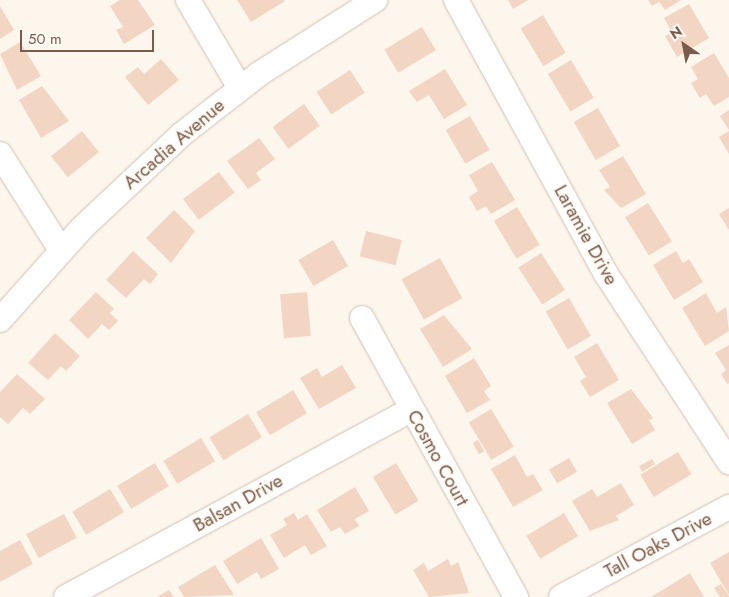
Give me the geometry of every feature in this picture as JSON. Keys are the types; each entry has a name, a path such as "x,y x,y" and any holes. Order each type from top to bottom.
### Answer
{"street":[{"path":"188,0 240,88"},
{"name":"Arcadia Avenue","path":"0,320 61,250 131,180 240,88 375,0"},
{"name":"Laramie Drive","path":"456,0 606,274 729,462"},
{"path":"0,154 61,250"},
{"name":"Cosmo Court","path":"362,318 410,410 516,597"},
{"name":"Balsan Drive","path":"66,597 410,410"},
{"name":"Tall Oaks Drive","path":"561,597 729,507"}],"building":[{"path":"120,0 138,0 155,25 124,44 116,30 123,27 110,6"},
{"path":"237,0 284,0 285,1 251,22"},
{"path":"508,0 528,0 513,9"},
{"path":"648,0 681,0 665,10 659,2 652,6"},
{"path":"689,4 709,38 677,57 665,36 672,32 664,18"},
{"path":"0,6 14,30 0,39"},
{"path":"543,15 566,53 543,66 521,28"},
{"path":"422,27 436,50 398,73 384,50"},
{"path":"20,42 41,76 17,90 0,54"},
{"path":"714,53 729,78 729,97 714,106 706,94 700,98 691,83 698,79 691,67"},
{"path":"161,59 179,80 148,105 125,77 138,67 144,74"},
{"path":"571,60 594,98 571,112 548,74"},
{"path":"445,69 467,105 444,119 429,95 417,102 409,91"},
{"path":"350,70 365,93 331,114 316,92"},
{"path":"42,86 69,121 41,138 19,100"},
{"path":"304,104 320,126 288,149 272,127"},
{"path":"598,108 620,146 596,160 574,122"},
{"path":"729,110 729,130 720,116"},
{"path":"470,116 490,150 465,164 446,130"},
{"path":"82,131 99,152 68,177 51,156"},
{"path":"729,131 729,154 719,137"},
{"path":"259,138 275,159 256,173 261,180 248,189 227,161"},
{"path":"623,156 646,194 621,208 604,190 610,187 599,170"},
{"path":"492,162 515,200 491,214 486,206 477,211 469,197 478,191 469,175"},
{"path":"219,172 235,193 199,220 183,199"},
{"path":"648,203 672,241 649,255 625,217"},
{"path":"517,207 540,245 517,259 494,221"},
{"path":"729,208 729,230 719,214"},
{"path":"174,210 195,231 171,263 146,238"},
{"path":"366,231 402,240 396,265 360,256"},
{"path":"333,240 348,266 313,286 298,260"},
{"path":"133,251 158,274 150,284 144,279 126,298 106,280"},
{"path":"676,251 683,263 689,259 703,282 674,300 653,265"},
{"path":"541,253 565,290 542,305 518,268"},
{"path":"440,258 462,298 424,320 402,279"},
{"path":"96,292 114,309 110,313 118,321 109,330 102,324 88,339 69,320"},
{"path":"307,292 311,336 284,338 280,294"},
{"path":"706,293 717,313 726,307 729,331 705,346 682,308"},
{"path":"569,298 591,336 568,350 546,312"},
{"path":"444,315 472,349 443,367 420,329"},
{"path":"55,333 80,356 66,371 61,366 48,380 28,363"},
{"path":"597,343 619,380 590,397 580,381 586,377 574,357"},
{"path":"729,345 729,383 727,384 721,374 726,370 715,353"},
{"path":"474,358 491,386 484,391 490,400 467,413 445,376"},
{"path":"342,365 356,388 319,409 300,378 317,368 322,377"},
{"path":"17,374 45,399 30,414 23,408 8,424 0,417 0,392"},
{"path":"631,389 653,418 649,420 655,430 632,444 607,403"},
{"path":"293,390 307,413 270,435 256,412"},
{"path":"491,409 514,447 491,460 469,422"},
{"path":"248,414 262,437 223,460 209,437"},
{"path":"201,438 215,461 177,484 163,461"},
{"path":"478,440 484,451 479,454 473,443"},
{"path":"678,452 691,474 654,497 640,475"},
{"path":"515,455 527,477 533,474 543,490 513,507 491,469"},
{"path":"569,458 577,472 557,483 549,470"},
{"path":"652,459 655,464 642,472 639,466"},
{"path":"155,463 169,486 131,509 117,486"},
{"path":"396,463 419,501 396,515 373,477"},
{"path":"621,483 634,505 616,516 619,520 590,531 572,501 592,489 597,497"},
{"path":"355,487 369,511 355,519 359,526 345,534 340,527 331,532 317,510"},
{"path":"110,489 124,512 86,535 72,512"},
{"path":"294,513 298,520 307,514 327,546 311,555 305,545 284,558 270,535 287,525 283,519"},
{"path":"564,513 578,536 540,559 526,536"},
{"path":"64,514 77,538 39,558 26,534"},
{"path":"261,538 279,569 261,579 257,572 237,584 223,561"},
{"path":"20,540 33,564 0,582 0,551"},
{"path":"729,552 729,595 710,563"},
{"path":"448,559 451,566 458,562 469,593 429,597 413,570 424,563 428,571"},
{"path":"215,565 234,595 184,597 178,587"},
{"path":"690,573 704,597 651,597"},
{"path":"721,584 729,597 720,597 714,588"},
{"path":"169,590 174,597 157,597"}]}
